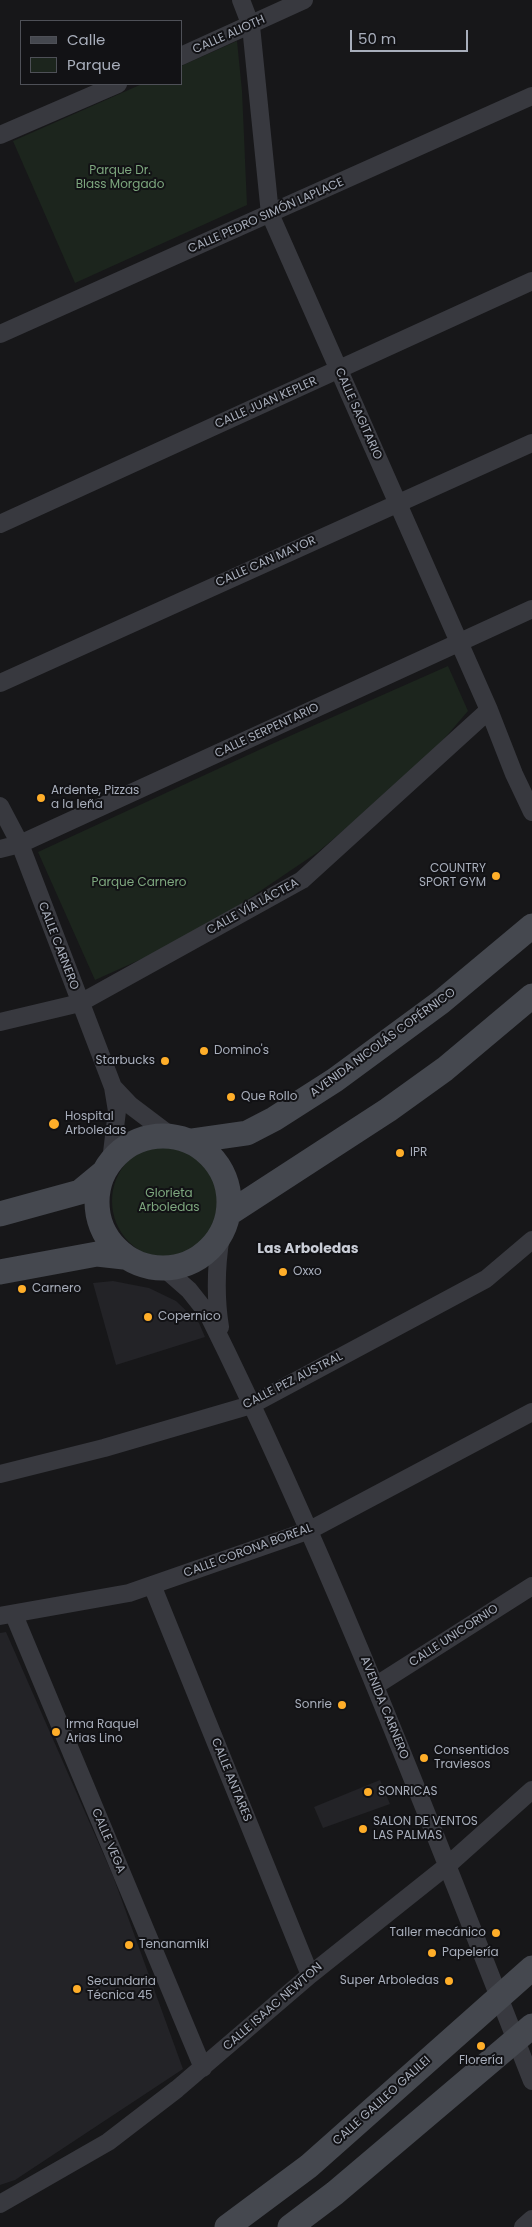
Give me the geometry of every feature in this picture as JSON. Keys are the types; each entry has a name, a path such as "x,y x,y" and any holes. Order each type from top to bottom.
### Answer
{"main road":[{"name":"AVENIDA NICOLÁS COPÉRNICO","path":"181,1138 247,1133 281,1114 335,1080 441,1002 532,926"},
{"path":"0,1272 97,1254 124,1257 144,1266 165,1269 187,1264 206,1252 225,1224 445,1069 532,996"},
{"path":"0,1214 80,1192 132,1143 157,1136 181,1138 209,1154 222,1171 229,1192 225,1224"},
{"path":"107,1167 97,1196 98,1219 108,1240 124,1257"},
{"name":"CALLE GALILEO GALILEI","path":"227,2227 310,2166 532,1968"},
{"path":"290,2227 335,2193 524,2033"}],"street":[{"name":"CALLE SAGITARIO","path":"241,0 251,26 270,214 460,642 514,774 532,812"},
{"name":"CALLE ALIOTH","path":"182,56 251,26 304,0"},
{"path":"0,135 116,85"},
{"name":"CALLE PEDRO SIMÓN LAPLACE","path":"0,334 532,96"},
{"name":"CALLE JUAN KEPLER","path":"0,524 532,281"},
{"name":"CALLE CAN MAYOR","path":"0,683 397,502 532,443"},
{"name":"CALLE SERPENTARIO","path":"0,849 20,844 532,609"},
{"name":"CALLE VÍA LÁCTEA","path":"0,1022 80,1003 302,880 489,710"},
{"name":"CALLE CARNERO","path":"0,806 20,844 113,1087 116,1111 107,1167"},
{"name":"CALLE CARNERO","path":"113,1087 130,1105 181,1138"},
{"name":"AVENIDA CARNERO","path":"222,1342 216,1307 216,1270 225,1224"},
{"name":"CALLE PEZ AUSTRAL","path":"0,1474 104,1448 251,1405 486,1279 532,1240"},
{"name":"AVENIDA CARNERO","path":"165,1269 189,1290 204,1308 222,1342 310,1530 448,1865 498,1997 524,2033 532,2080"},
{"name":"CALLE CORONA BOREAL","path":"7,1616 129,1593 310,1530 532,1412"},
{"name":"CALLE ANTARES","path":"152,1585 310,1975"},
{"name":"CALLE UNICORNIO","path":"375,1686 532,1586"},
{"name":"CALLE VEGA","path":"7,1616 203,2068"},
{"name":"CALLE ISAAC NEWTON","path":"0,2204 108,2142 203,2068 310,1975 448,1865 532,1790"},
{"path":"523,2227 532,2219"}],"shaded area":[{"name":"Copernico","path":"113,1281 149,1288 176,1301 199,1323 205,1337 116,1365 93,1283"},
{"name":"Secundaria Técnica 45","path":"6,1632 113,1876 183,2069 15,2180 0,2185 0,1633"},
{"name":"SONRICAS","path":"380,1780 390,1804 323,1828 314,1807"}],"green space":[{"name":"Parque Dr. Blass Morgado","path":"237,41 242,91 247,205 75,283 13,141 140,85 182,85 182,66"},
{"name":"Parque Carnero","path":"448,666 468,711 425,761 318,852 241,904 177,943 95,980 38,852 274,743"},
{"name":"Glorieta Arboledas","path":"170,1143 192,1147 211,1160 224,1179 228,1201 224,1223 211,1242 192,1255 170,1259 148,1255 129,1242 116,1223 112,1201 116,1179 129,1160 148,1147"}],"place":[{"name":"Ardente, Pizzas a la leña","path":"41,798"},
{"name":"COUNTRY SPORT GYM","path":"496,876"},
{"name":"Domino's","path":"204,1051"},
{"name":"Starbucks","path":"165,1061"},
{"name":"Que Rollo","path":"231,1097"},
{"name":"Hospital Arboledas","path":"54,1124"},
{"name":"IPR","path":"400,1153"},
{"name":"Oxxo","path":"283,1272"},
{"name":"Carnero","path":"22,1289"},
{"name":"Copernico","path":"148,1317"},
{"name":"Sonrie","path":"342,1705"},
{"name":"Irma Raquel Arias Lino","path":"56,1732"},
{"name":"Consentidos Traviesos","path":"424,1758"},
{"name":"SONRICAS","path":"368,1792"},
{"name":"SALON DE VENTOS LAS PALMAS","path":"363,1829"},
{"name":"Taller mecánico","path":"496,1933"},
{"name":"Tenanamiki","path":"129,1945"},
{"name":"Papelería","path":"432,1953"},
{"name":"Super Arboledas","path":"449,1981"},
{"name":"Secundaria Técnica 45","path":"77,1989"},
{"name":"Florería","path":"481,2046"}],"district":[{"name":"Las Arboledas","path":"308,1249"}]}
